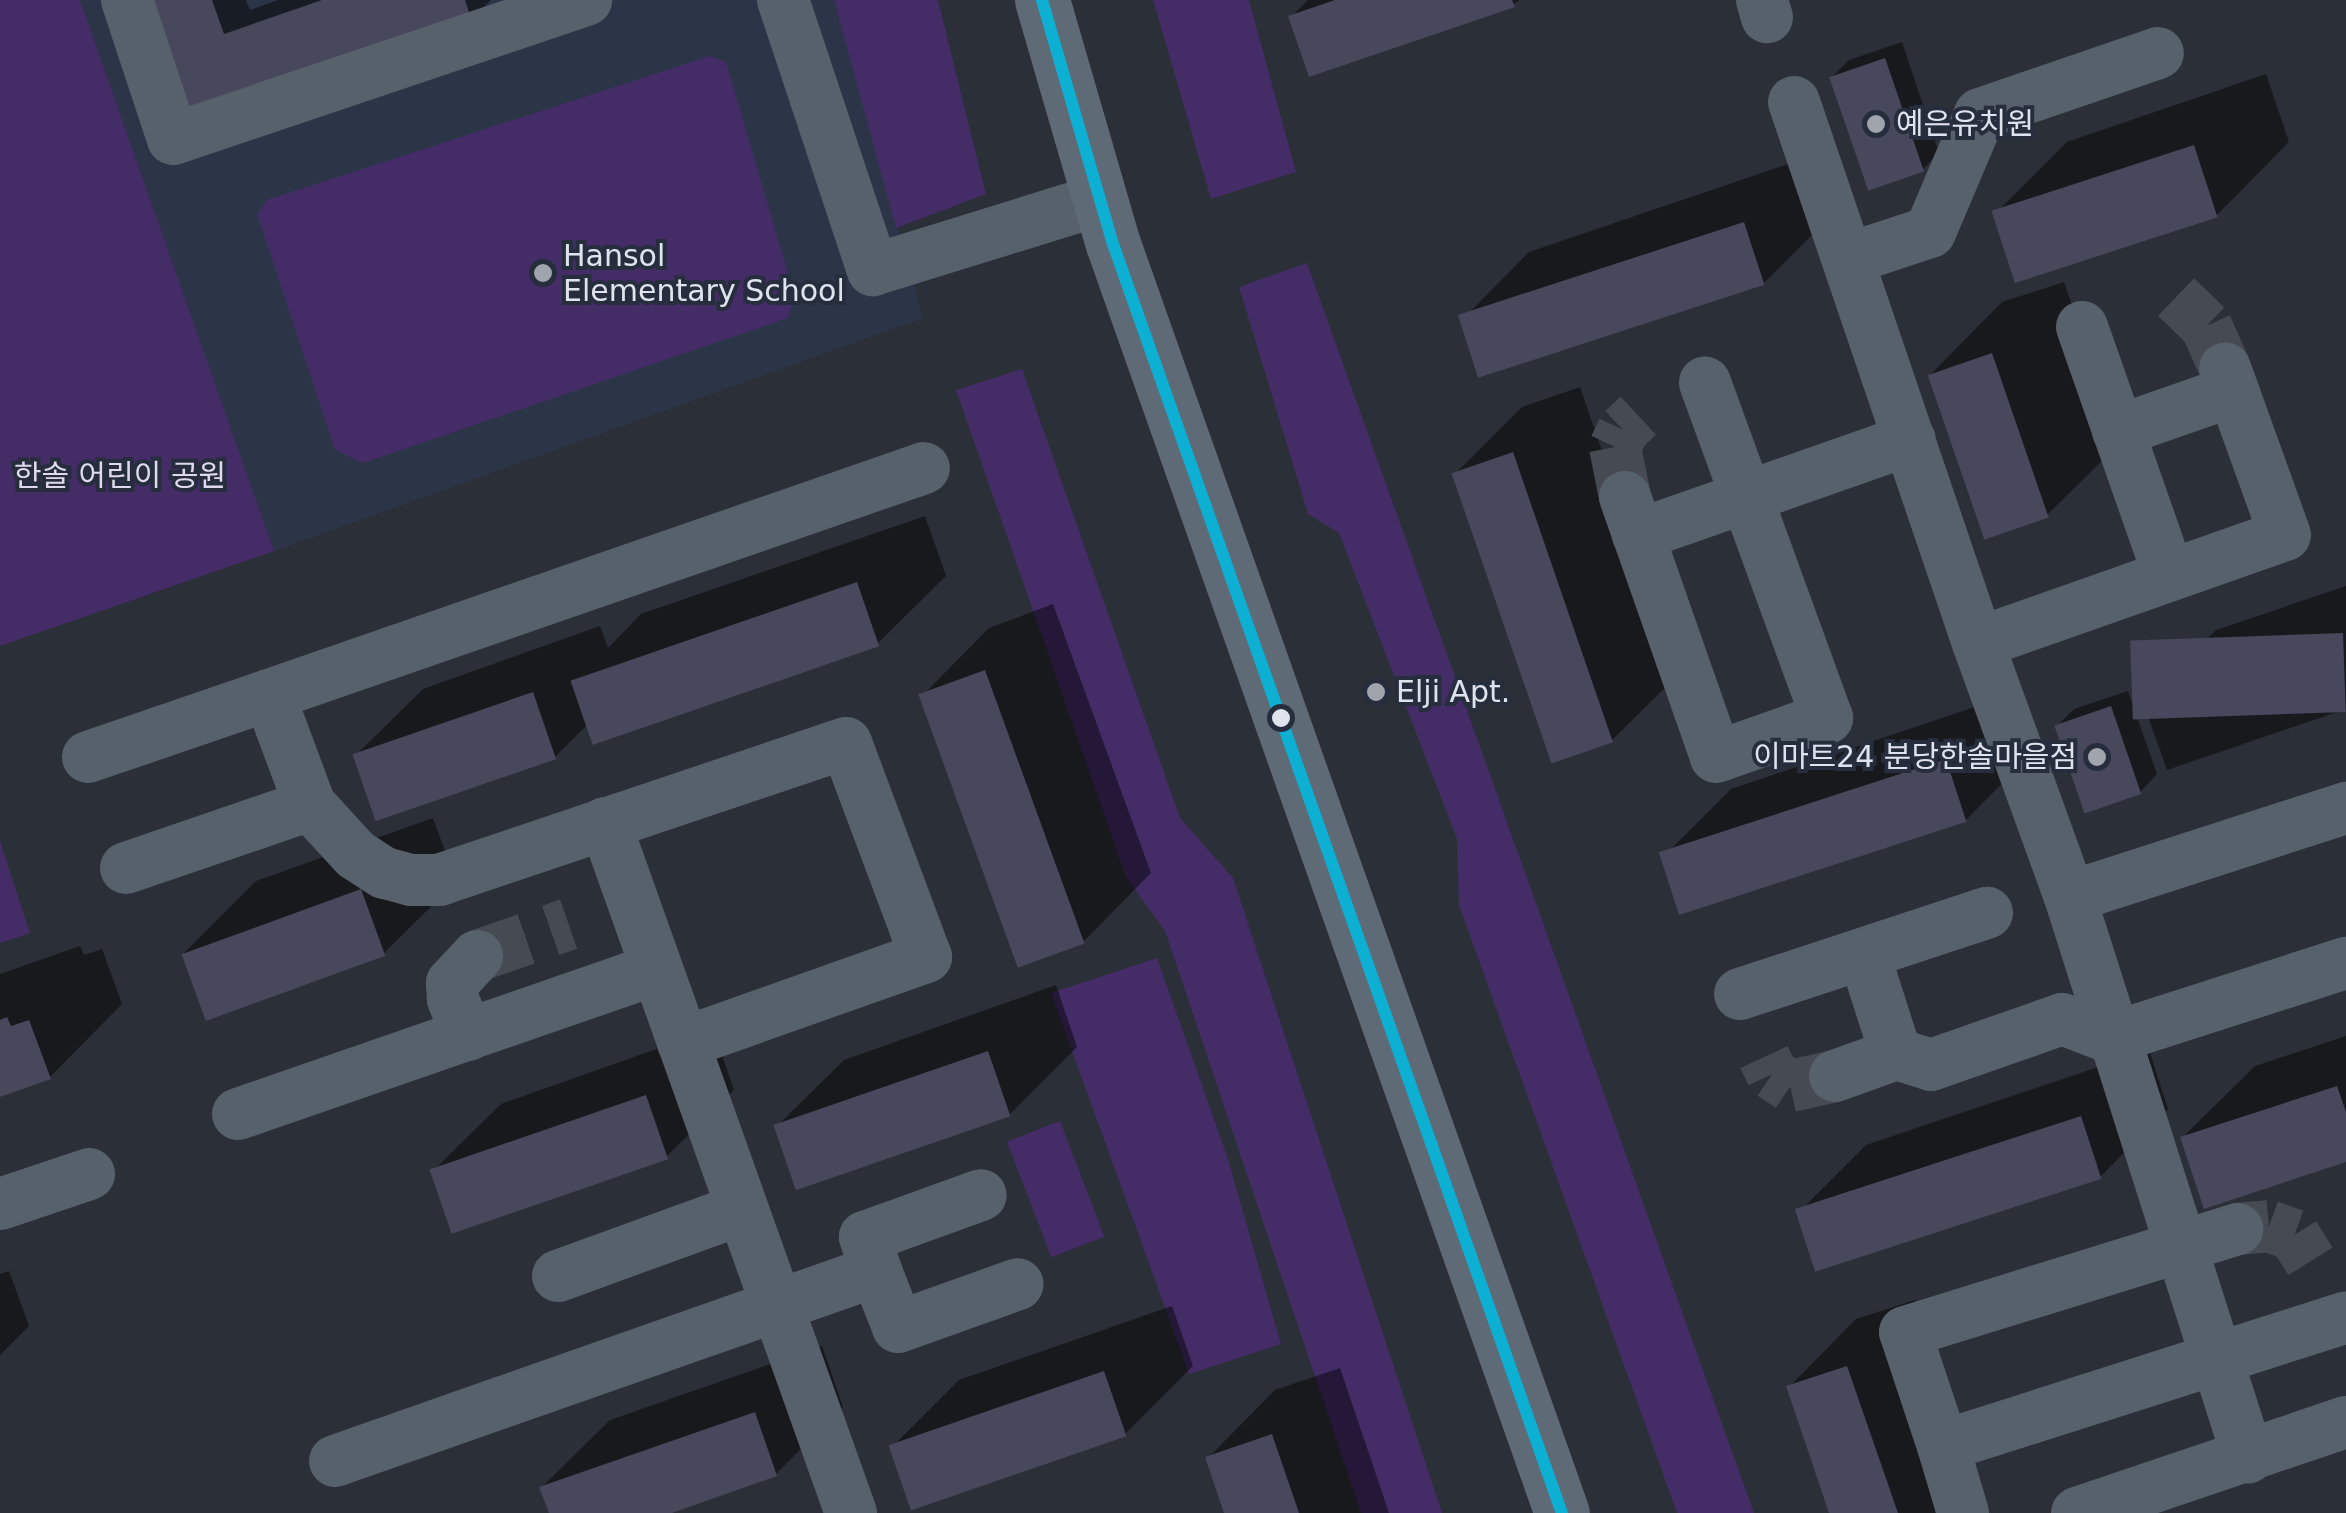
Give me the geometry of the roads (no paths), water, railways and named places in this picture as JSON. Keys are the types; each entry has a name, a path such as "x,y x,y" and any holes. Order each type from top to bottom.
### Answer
{"main road":[{"path":"1042,0 1099,200 1562,1513"}],"lane":[{"path":"127,0 173,139 586,0"},
{"path":"783,0 873,270 1099,200"},
{"path":"1848,259 1930,232 1980,114 2158,53"},
{"path":"1794,102 1978,643 2070,897 2248,1457"},
{"path":"2082,327 2169,575"},
{"path":"1978,643 2285,535 2229,380 2118,431"},
{"path":"1705,383 1749,496 1826,718 1716,757 1632,516 1749,496 1910,440"},
{"path":"88,757 924,468"},
{"path":"269,695 310,805 356,855 384,873 412,880 440,880 846,743 926,958 682,1043"},
{"path":"126,868 310,805"},
{"path":"2070,897 2346,808"},
{"path":"605,823 851,1513"},
{"path":"1740,994 1987,913"},
{"path":"1864,954 1896,1054"},
{"path":"468,1035 452,983 477,956"},
{"path":"1835,1076 1896,1054 1931,1066 2062,1019 2112,1038 2346,962"},
{"path":"238,1114 656,969"},
{"path":"0,1204 89,1174"},
{"path":"981,1195 865,1238 898,1328 1018,1284"},
{"path":"558,1276 742,1209"},
{"path":"1963,1513 1905,1332 2236,1229"},
{"path":"335,1461 876,1271"},
{"path":"1943,1446 2346,1318"},
{"path":"2077,1513 2346,1422"}],"tunnel":[{"path":"2176,297 2206,326 2225,368"},
{"path":"1625,497 1615,447 1623,430 1638,416"},
{"path":"477,956 569,924"},
{"path":"1764,1057 1772,1074 1790,1086 1835,1076"},
{"path":"2237,1229 2269,1226 2294,1235 2310,1261"}],"place":[{"name":"예은유치원","path":"1876,124"},
{"name":"Hansol Elementary School","path":"543,273"},
{"name":"Elji Apt.","path":"1376,692"},
{"name":"이마트24 분당한솔마을점","path":"2097,757"}],"park label":[{"name":"한솔 어린이 공원","path":"120,476"}]}
